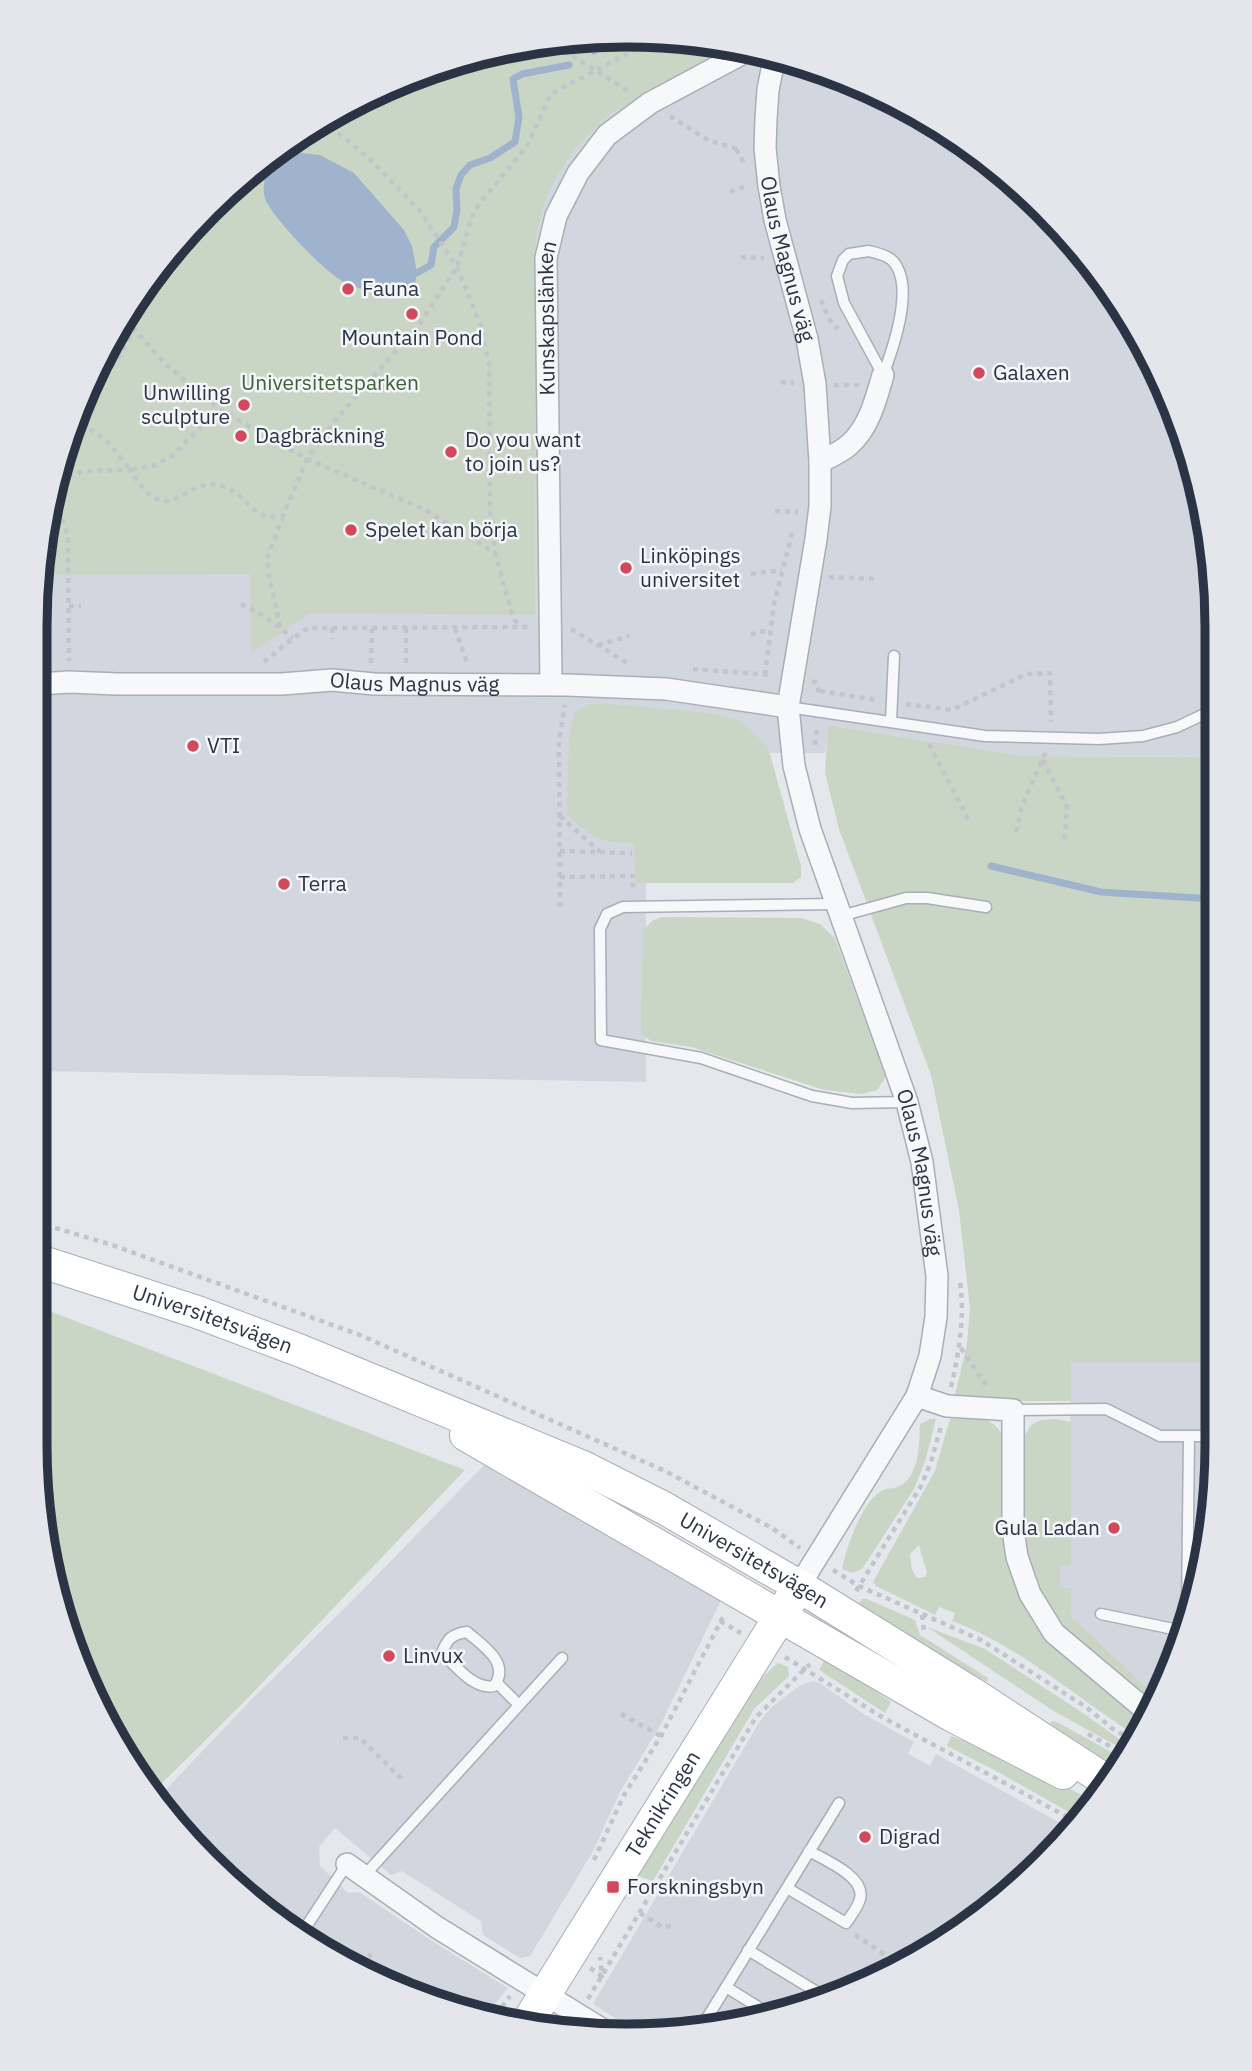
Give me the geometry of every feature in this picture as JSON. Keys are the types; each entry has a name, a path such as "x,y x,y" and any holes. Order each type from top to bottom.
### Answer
{"main road":[{"name":"Universitetsvägen","path":"47,1265 197,1312 301,1351 583,1467 664,1508 799,1586 974,1694 1100,1777"},
{"name":"Universitetsvägen","path":"377,1383 951,1715 1092,1788"},
{"name":"Olaus Magnus väg","path":"781,1617 799,1586"},
{"name":"Teknikringen","path":"530,2016 534,1987 781,1617"}],"street":[{"name":"Kunskapslänken","path":"559,685 550,627 546,258 556,216 578,173 607,135 650,103 735,57"},
{"name":"Olaus Magnus väg","path":"773,66 768,90 765,148 775,220 807,339 815,384 820,462 820,506 816,539 788,707 794,766 810,829 907,1102 922,1162 937,1276 932,1343 917,1396 799,1586"},
{"path":"820,462 849,445 861,432 883,375"},
{"name":"Olaus Magnus väg","path":"47,683 282,684 332,680 374,684 559,685 666,689 788,707"},
{"path":"917,1396 947,1406 1008,1410 1013,1530 1017,1558 1030,1594 1054,1633 1142,1707"},
{"path":"355,1870 438,1928 592,2023"}],"lane":[{"path":"869,251 888,257 898,267 903,290 900,314 895,343 883,375 844,303 837,276 843,260 849,254 869,251"},
{"path":"891,721 894,656"},
{"name":"Olaus Magnus väg","path":"788,707 985,736 1099,739 1143,736 1177,727 1205,714"},
{"path":"907,1102 852,1103 812,1096 701,1058 601,1041 600,929 607,914 623,907 839,910 905,898 926,898 986,907"},
{"path":"1008,1410 1106,1409 1160,1436 1205,1436"},
{"path":"1187,1585 1189,1436"},
{"path":"1101,1614 1175,1629"},
{"path":"467,1632 496,1657 500,1667 497,1683 487,1687 478,1685 442,1653 449,1637 467,1632"},
{"path":"307,1928 355,1870 562,1658"},
{"path":"497,1683 519,1705"},
{"path":"707,2018 839,1803"},
{"path":"787,1888 846,1923 860,1900 861,1891 857,1881 809,1851"},
{"path":"748,1950 816,1991"},
{"path":"726,1987 760,2008"}],"path":[{"path":"280,627 268,570 268,555 307,459 333,423 420,323 457,267 475,211 527,146 551,94 639,47"},
{"path":"332,128 373,162 419,210 457,267 480,324 489,363 490,509 495,553 518,626"},
{"path":"730,192 749,185 744,162 736,149"},
{"path":"763,247 766,258"},
{"path":"131,327 166,365 219,409 307,459 426,510 495,553"},
{"path":"106,373 116,362 134,330"},
{"path":"793,370 796,393"},
{"path":"781,382 794,383"},
{"path":"68,474 130,470 155,465 173,455 219,409"},
{"path":"86,418 87,426 108,442 143,491 158,499 170,502 207,485 219,485 237,494 262,516 283,516"},
{"path":"83,427 87,426"},
{"path":"765,675 774,604 799,501"},
{"path":"775,511 798,512"},
{"path":"58,512 68,538 69,606 69,664 59,664"},
{"path":"241,604 293,638"},
{"path":"69,606 81,606"},
{"path":"253,663 264,662 308,628 518,626 578,631 626,663 640,664"},
{"path":"332,628 333,639"},
{"path":"371,666 372,628"},
{"path":"405,628 406,666"},
{"path":"455,628 469,670"},
{"path":"751,635 759,631 770,632"},
{"path":"597,645 629,636"},
{"path":"682,668 765,675 817,683 820,691 815,749"},
{"path":"952,710 1026,674 1050,673 1051,736 1022,806 1016,832"},
{"path":"559,685 560,907"},
{"path":"919,725 969,821"},
{"path":"1043,760 1067,807 1064,844"},
{"path":"559,816 601,853"},
{"path":"560,851 632,853"},
{"path":"560,877 633,876 633,887"},
{"path":"843,1613 921,1486 931,1462 960,1347 962,1295 959,1269"},
{"path":"960,1347 1008,1410"},
{"path":"755,1560 772,1528"},
{"path":"594,1861 624,1795 661,1736 737,1591"},
{"path":"720,1621 806,1668 882,1717 1069,1817"},
{"path":"579,2015 756,1717 806,1668 826,1643"},
{"path":"621,1714 661,1736"},
{"path":"343,1738 360,1738 404,1781"},
{"path":"639,1913 662,1927 671,1926"},
{"path":"846,1923 852,1933 891,1959"},
{"path":"366,1962 371,1954"},
{"path":"502,2010 534,1987"}],"shaded area":[{"name":"Linköpings universitet","path":"588,48 664,48 702,52 739,58 812,78 847,91 915,125 948,145 1008,191 1061,244 1085,274 1107,304 1145,370 1161,405 1185,476 1194,513 1204,588 1205,757 1025,756 829,725 825,753 646,752 646,1082 47,1071 48,588 58,513 67,476 91,405 107,370 145,304 191,244 244,191 304,145 370,107 440,78 513,58"},
{"path":"1070,1362 1205,1362 1204,1483 1194,1558 1174,1631 1150,1690 1072,1617 1071,1589 1060,1588 1060,1566 1071,1566"},
{"path":"487,1462 722,1598 661,1724 620,1792 593,1851 530,1956 520,1958 483,1935 481,1921 402,1871 391,1875 335,1828 319,1847 320,1866 348,1893 359,1892 508,1988 492,2008 405,1980 370,1964 304,1926 244,1880 191,1827 163,1792 250,1701"},
{"path":"813,1681 820,1683 862,1713 914,1742 908,1754 930,1766 936,1754 1063,1825 1008,1880 948,1926 882,1964 847,1980 776,2004 739,2013 664,2023 624,2024 593,2004 760,1721 771,1708 799,1686"}],"green space":[{"name":"Universitetsparken","path":"588,48 664,48 718,55 607,116 575,148 558,174 543,206 536,236 535,615 310,613 251,653 250,574 49,575 58,513 67,476 91,405 107,370 145,304 191,244 244,191 304,145 370,107 440,78 513,58"},
{"path":"588,704 709,713 742,721 768,747 801,866 801,877 793,883 636,883 634,843 597,838 567,814 569,737 574,713"},
{"path":"828,725 1025,756 1205,757 1205,1362 1071,1362 1071,1401 977,1401 964,1400 955,1395 967,1344 970,1308 959,1210 931,1075 839,829 825,773"},
{"path":"661,917 801,918 820,924 835,938 886,1077 877,1090 862,1094 824,1090 691,1047 651,1041 641,1034 643,931 652,921"},
{"path":"47,1310 465,1470 244,1702 159,1786 107,1701 91,1666 67,1595 52,1521 47,1445"},
{"path":"936,1419 925,1462 914,1489 862,1569 852,1573 842,1569 856,1525 870,1501 882,1491 905,1483 910,1476 917,1460 920,1424"},
{"path":"950,1419 990,1422 1001,1432 1005,1441 1017,1581 1038,1628 1138,1714 1129,1731 1024,1658 952,1621 955,1613 939,1607 935,1615 876,1586 873,1582 935,1471","holes":["919,1545 927,1573 925,1577 918,1578 912,1568 910,1554"]},
{"path":"1041,1420 1071,1422 1071,1566 1060,1566 1060,1588 1071,1588 1072,1617 1150,1690 1146,1700 1066,1632 1038,1592 1031,1572 1020,1516 1024,1437 1031,1425"},
{"path":"862,1599 915,1620 920,1635 988,1678 987,1682 857,1606"},
{"path":"927,1627 985,1649 1123,1741 1119,1747 1052,1710"},
{"path":"826,1657 891,1702 885,1713 819,1670"},
{"path":"778,1663 788,1667 789,1676 754,1709 653,1881 638,1876 683,1795 757,1682"},
{"path":"1050,1723 1059,1723 1115,1754 1107,1767 1087,1754"},
{"path":"951,1736 1021,1762 1085,1797 1072,1814 947,1746"}],"water":[{"path":"301,153 320,155 354,173 404,230 412,246 417,273 415,283 378,291 360,288 342,281 312,256 289,232 266,201 264,182 266,173 288,156"}],"waterway":[{"path":"594,51 599,48"},
{"path":"408,271 417,273 431,265 434,247 454,227 457,210 456,189 461,175 470,165 490,158 515,142 519,117 513,79 522,74 569,65"},
{"path":"991,866 1101,892 1205,898"}],"place":[{"name":"Fauna","path":"348,289"},
{"name":"Mountain Pond","path":"412,314"},
{"name":"Galaxen","path":"979,373"},
{"name":"Unwilling sculpture","path":"244,405"},
{"name":"Dagbräckning","path":"241,436"},
{"name":"Do you want to join us?","path":"451,452"},
{"name":"Spelet kan börja","path":"351,530"},
{"name":"Linköpings universitet","path":"626,568"},
{"name":"VTI","path":"193,746"},
{"name":"Terra","path":"284,884"},
{"name":"Gula Ladan","path":"1114,1528"},
{"name":"Linvux","path":"389,1656"},
{"name":"Digrad","path":"865,1837"},
{"name":"Forskningsbyn","path":"613,1887"}]}
